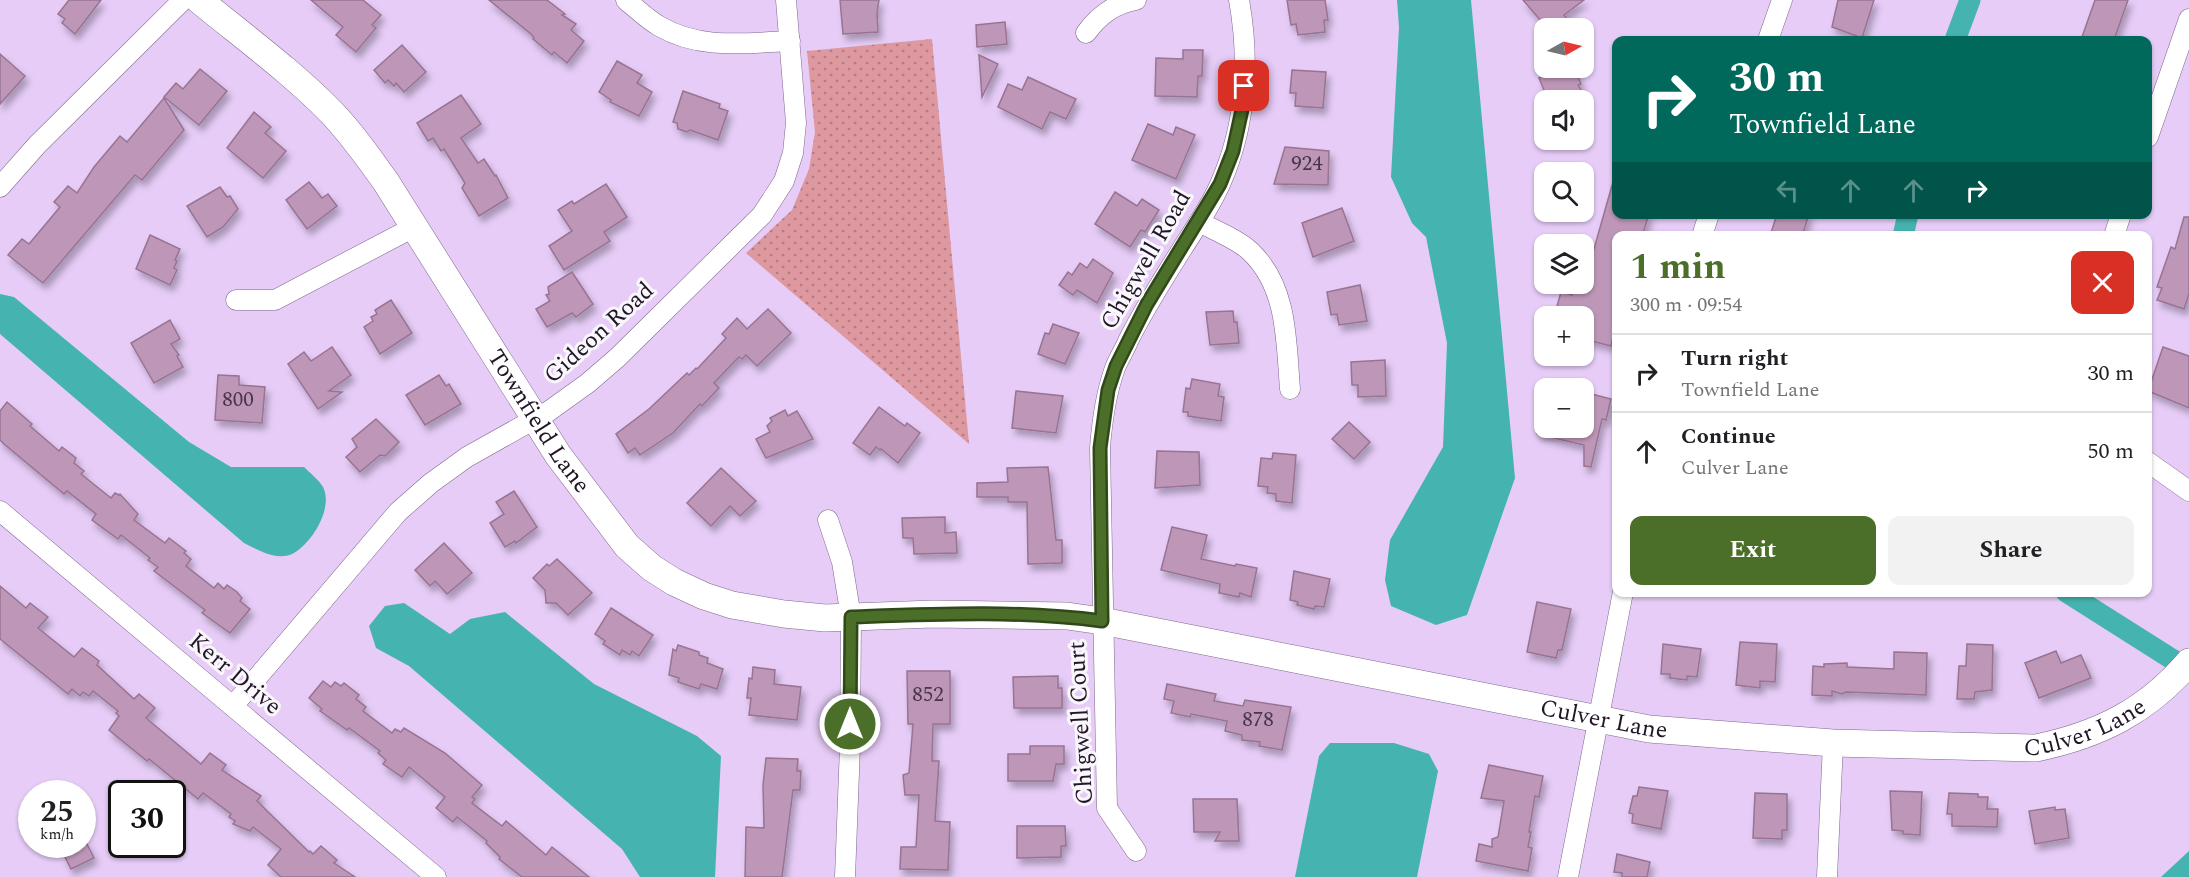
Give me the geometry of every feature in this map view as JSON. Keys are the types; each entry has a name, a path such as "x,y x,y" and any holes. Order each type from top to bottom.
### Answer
{"street":[{"path":"1,183 37,144 183,0"},
{"name":"Townfield Lane","path":"200,0 305,87 333,114 364,150 558,455 627,546 652,568 674,582 704,596 732,605 784,614 825,618 933,614 1001,615"},
{"path":"626,0 657,25 678,36 706,43 790,41"},
{"name":"Gideon Road","path":"233,706 398,512 431,483 467,457 535,419 588,383 617,358 762,215 784,182 793,153 796,123 786,0"},
{"path":"1086,33 1108,9 1136,0"},
{"name":"Chigwell Road","path":"1102,621 1100,448 1108,390 1116,366 1147,304 1199,222 1220,184 1233,151 1243,105 1246,66 1244,27 1239,0"},
{"path":"1769,36 1782,0"},
{"path":"2152,125 2189,19"},
{"path":"1199,222 1250,250 1270,274 1283,307 1290,389"},
{"path":"236,300 275,300 414,227"},
{"path":"2152,465 2189,491"},
{"name":"Kerr Drive","path":"0,511 436,877"},
{"path":"828,520 842,562 851,617 850,746 845,877"},
{"path":"1568,877 1622,597"},
{"name":"Culver Lane","path":"1001,615 1067,616 1102,621 1649,729 1833,743 2036,748 2064,742 2098,730 2129,715 2150,701 2181,671"},
{"name":"Chigwell Court","path":"1102,621 1107,808 1136,851"},
{"path":"1827,877 1833,743"}],"shaded area":[{"path":"1397,0 1471,0 1515,478 1467,615 1436,625 1391,606 1385,580 1390,540 1443,447 1447,343 1426,237 1412,223 1391,177 1399,27"},
{"path":"932,39 969,444 746,253 792,210 809,169 815,132 807,51"},
{"path":"0,294 14,297 189,442 231,467 304,467 321,484 326,496 319,525 306,543 292,554 280,556 267,554 244,543 0,334"},
{"path":"404,603 450,634 470,619 505,612 594,684 697,736 721,756 715,877 640,877 622,849 409,666 376,648 369,626 385,606"},
{"path":"1330,743 1394,743 1429,754 1438,771 1417,877 1295,877 1319,756"},
{"path":"2189,851 2189,877 2161,877"}],"building":[{"path":"69,0 101,0 75,34 62,23 65,19 58,14"},
{"path":"311,0 363,0 381,15 372,25 376,28 356,52 336,35 343,27"},
{"path":"489,0 547,0 565,14 562,15 576,24 571,30 584,41 567,63 554,52 552,55 533,39 531,34"},
{"path":"840,0 879,0 878,32 843,34"},
{"path":"1287,0 1325,0 1328,20 1324,20 1325,32 1298,35 1296,24 1291,25"},
{"path":"1523,0 1584,0 1564,15 1567,18 1538,18"},
{"path":"1838,0 1874,0 1863,36 1832,27"},
{"path":"2095,0 2128,0 2115,36 2082,36"},
{"path":"1005,22 1007,44 977,47 976,25"},
{"path":"402,45 426,72 404,92 396,83 394,86 388,80 385,83 374,70"},
{"path":"1183,50 1203,50 1202,76 1198,76 1197,97 1155,96 1156,58 1183,59"},
{"path":"0,54 25,76 0,104"},
{"path":"979,55 998,64 982,97"},
{"path":"617,61 642,75 637,83 652,92 639,116 610,102 611,100 599,92"},
{"path":"200,69 227,91 199,125 164,97 176,83 183,89"},
{"path":"1292,70 1326,72 1323,108 1295,106 1296,93 1290,93"},
{"path":"1028,77 1076,99 1066,119 1050,112 1042,129 998,107 1008,84 1022,90"},
{"path":"1539,78 1578,78 1581,84 1578,85 1581,90 1544,90"},
{"path":"683,91 720,104 719,108 728,111 718,140 690,130 687,132 678,129 677,123 673,122"},
{"path":"461,95 481,124 461,138 478,163 484,159 496,175 508,198 479,216 462,188 465,183 444,149 441,151 433,138 428,141 417,123"},
{"path":"164,98 184,130 142,180 135,175 43,283 8,255 22,239 29,244 60,207 54,202 68,186 77,193 94,167 120,136 127,142"},
{"path":"254,112 271,127 265,133 286,151 263,178 227,148"},
{"path":"1148,124 1173,135 1176,127 1195,135 1176,179 1132,160"},
{"path":"1285,147 1329,151 1328,185 1274,184"},
{"path":"309,182 322,198 328,194 337,206 307,229 286,200"},
{"path":"606,184 627,217 604,232 610,241 564,270 549,246 572,231 558,210 572,201 574,204"},
{"path":"1612,186 1612,219 1647,219 1644,231 1612,231 1611,346 1594,342 1594,306 1557,306 1560,294 1594,294 1594,249"},
{"path":"220,187 227,197 230,196 238,209 223,227 207,237 187,206"},
{"path":"1115,192 1137,206 1142,199 1159,210 1145,232 1141,230 1130,247 1095,224"},
{"path":"1342,208 1354,241 1313,257 1302,223"},
{"path":"2184,217 2189,217 2189,294 2184,309 2157,300 2162,288 2157,287 2171,247 2175,249"},
{"path":"1775,219 1807,219 1804,231 1772,231"},
{"path":"150,235 180,249 175,260 177,261 174,268 177,270 170,285 136,269"},
{"path":"1093,259 1113,273 1097,303 1077,290 1073,295 1059,285 1068,272 1072,275 1080,263 1087,268"},
{"path":"572,272 593,304 576,317 572,313 547,327 536,309 550,301 546,295 549,294 548,287"},
{"path":"1360,285 1367,321 1339,325 1337,314 1331,315 1327,292"},
{"path":"391,300 412,333 380,354 364,327 373,321 371,317 377,314 375,310"},
{"path":"768,309 791,333 757,366 746,355 742,359 739,357 714,383 719,388 702,406 700,404 673,433 640,455 635,448 628,453 616,434 649,409 687,373 689,375 697,369 726,338 722,334 737,318 747,329"},
{"path":"1233,311 1234,322 1237,322 1239,343 1210,345 1206,312"},
{"path":"170,320 180,339 171,344 179,355 177,356 183,367 154,383 131,343"},
{"path":"1053,324 1079,333 1065,364 1038,354 1045,333 1049,334"},
{"path":"332,347 351,375 329,391 342,392 318,409 288,364 304,352 311,361"},
{"path":"2163,347 2189,356 2189,408 2152,393 2152,379"},
{"path":"1385,360 1386,396 1358,397 1358,385 1352,385 1351,362"},
{"path":"218,375 239,376 239,385 265,387 262,423 215,420"},
{"path":"439,375 446,386 449,384 461,404 425,425 406,395"},
{"path":"1192,379 1220,384 1218,396 1224,397 1221,421 1188,416 1188,412 1183,412 1186,388 1190,389"},
{"path":"1016,391 1063,396 1056,433 1012,428"},
{"path":"1594,395 1611,399 1606,420 1602,419 1591,467 1584,466 1584,445 1554,438 1594,438"},
{"path":"7,402 59,451 62,447 76,458 74,463 84,471 81,474 111,498 115,493 120,494 138,514 134,520 165,543 169,538 186,551 184,553 191,559 186,566 214,588 218,583 224,589 227,585 237,592 242,598 240,601 250,609 230,633 202,613 205,610 154,571 158,567 148,560 150,558 121,535 118,539 92,520 96,514 67,491 64,494 0,440 0,411"},
{"path":"879,407 905,426 907,423 920,433 898,463 881,449 876,447 870,455 853,443"},
{"path":"785,410 788,416 797,411 813,439 766,458 756,439 770,432 767,426 772,421 770,418"},
{"path":"376,419 399,442 385,456 380,455 360,472 346,457 357,447 352,439"},
{"path":"1349,422 1370,442 1354,459 1332,439"},
{"path":"1157,451 1199,452 1200,485 1155,488"},
{"path":"1273,453 1296,455 1292,503 1276,501 1276,494 1267,493 1268,487 1258,486 1261,458 1272,459"},
{"path":"1048,467 1056,540 1062,540 1062,563 1028,564 1027,502 1008,502 1008,497 977,497 977,483 1008,482 1007,468"},
{"path":"721,468 756,501 740,516 730,506 711,526 687,503"},
{"path":"514,491 537,527 516,543 515,541 505,547 490,523 504,514 496,502"},
{"path":"945,517 945,533 956,532 957,553 914,554 913,538 903,538 902,518"},
{"path":"1172,527 1207,535 1201,559 1257,568 1251,597 1240,593 1239,597 1219,593 1220,584 1161,570"},
{"path":"444,543 472,573 447,594 435,581 430,586 415,570"},
{"path":"557,559 592,593 568,615 556,603 546,603 545,590 533,578 547,564 549,566"},
{"path":"1294,571 1330,579 1324,607 1315,606 1314,609 1297,605 1298,602 1290,600"},
{"path":"0,586 26,608 30,603 48,617 38,628 74,657 82,648 99,661 97,665 134,699 139,694 155,708 146,718 201,764 210,753 226,765 222,770 261,796 257,801 309,852 313,854 321,846 337,860 334,863 355,877 281,877 268,865 281,849 253,827 250,831 233,824 235,821 229,817 231,814 203,793 198,799 186,789 186,780 175,780 109,730 119,716 116,713 118,711 93,691 89,696 83,692 80,696 72,689 68,694 0,639"},
{"path":"1537,602 1571,609 1562,650 1558,650 1556,658 1527,652"},
{"path":"611,608 653,635 639,656 632,651 630,655 622,650 620,655 603,644 605,641 595,634"},
{"path":"1740,642 1777,644 1775,682 1760,681 1760,688 1736,685"},
{"path":"1663,644 1701,649 1697,677 1687,676 1687,680 1670,678 1670,674 1661,674"},
{"path":"1967,644 1993,645 1992,690 1975,692 1974,699 1957,699 1959,666 1966,666"},
{"path":"678,645 699,652 699,655 708,658 707,663 723,669 717,689 701,684 699,689 678,682 679,678 669,675 673,649 676,651"},
{"path":"2056,651 2061,663 2081,655 2091,678 2039,698 2025,663"},
{"path":"1894,652 1927,653 1926,695 1846,692 1842,694 1832,691 1832,696 1812,695 1813,666 1824,667 1824,664 1847,663 1847,667 1894,669"},
{"path":"753,667 775,670 774,684 801,687 797,720 749,715 751,698 747,698 749,678 752,679"},
{"path":"907,671 950,671 950,724 933,724 932,761 939,761 935,821 950,822 948,870 900,869 901,847 916,847 919,795 905,795 903,775 909,773 913,724 908,724"},
{"path":"1058,676 1058,688 1062,688 1062,708 1014,708 1013,677"},
{"path":"323,681 331,687 335,682 341,686 344,683 359,695 356,699 366,707 363,711 392,733 395,729 401,732 404,728 445,753 482,785 472,797 475,799 472,803 502,826 506,821 546,855 552,847 589,877 522,877 499,859 500,857 486,843 487,841 457,817 453,822 436,808 445,797 409,767 402,777 383,764 386,760 378,753 380,751 349,728 347,730 320,711 322,709 309,698"},
{"path":"1167,684 1216,694 1214,701 1243,706 1245,700 1291,707 1282,750 1259,746 1260,742 1242,740 1242,735 1225,731 1227,721 1191,714 1190,717 1171,713 1174,701 1164,699"},
{"path":"1030,746 1064,746 1064,764 1056,764 1053,781 1008,781 1008,754 1030,754"},
{"path":"766,758 798,759 797,771 801,771 800,790 793,790 782,877 745,877 746,827 764,828 763,785"},
{"path":"1489,765 1543,776 1539,797 1535,796 1529,832 1531,832 1528,847 1532,848 1528,871 1476,861 1479,844 1492,847 1492,839 1498,837 1504,801 1481,798"},
{"path":"1639,787 1668,791 1661,829 1632,823 1633,814 1629,813 1633,796 1637,796"},
{"path":"1890,791 1922,792 1920,835 1903,834 1903,831 1892,830"},
{"path":"1755,793 1787,794 1787,830 1782,830 1782,839 1753,838"},
{"path":"1949,793 1978,794 1978,797 1988,797 1987,809 1998,809 1997,827 1952,826 1952,814 1947,814"},
{"path":"1193,799 1237,799 1239,841 1215,841 1220,832 1194,832"},
{"path":"2055,807 2055,810 2065,809 2069,838 2035,844 2029,811"},
{"path":"1017,826 1065,826 1066,846 1061,846 1061,857 1017,858"},
{"path":"1617,854 1650,862 1647,877 1622,877 1622,873 1614,872"},
{"path":"66,858 94,858 71,869"}],"waterway":[{"path":"1956,36 1970,0"},
{"path":"1904,231 1907,219"},
{"path":"2074,597 2189,670"}],"route":[{"path":"850,724 851,617 933,614 1067,616 1102,621 1100,448 1108,390 1116,366 1147,304 1199,222 1220,184 1233,151 1243,105 1244,86"}]}
